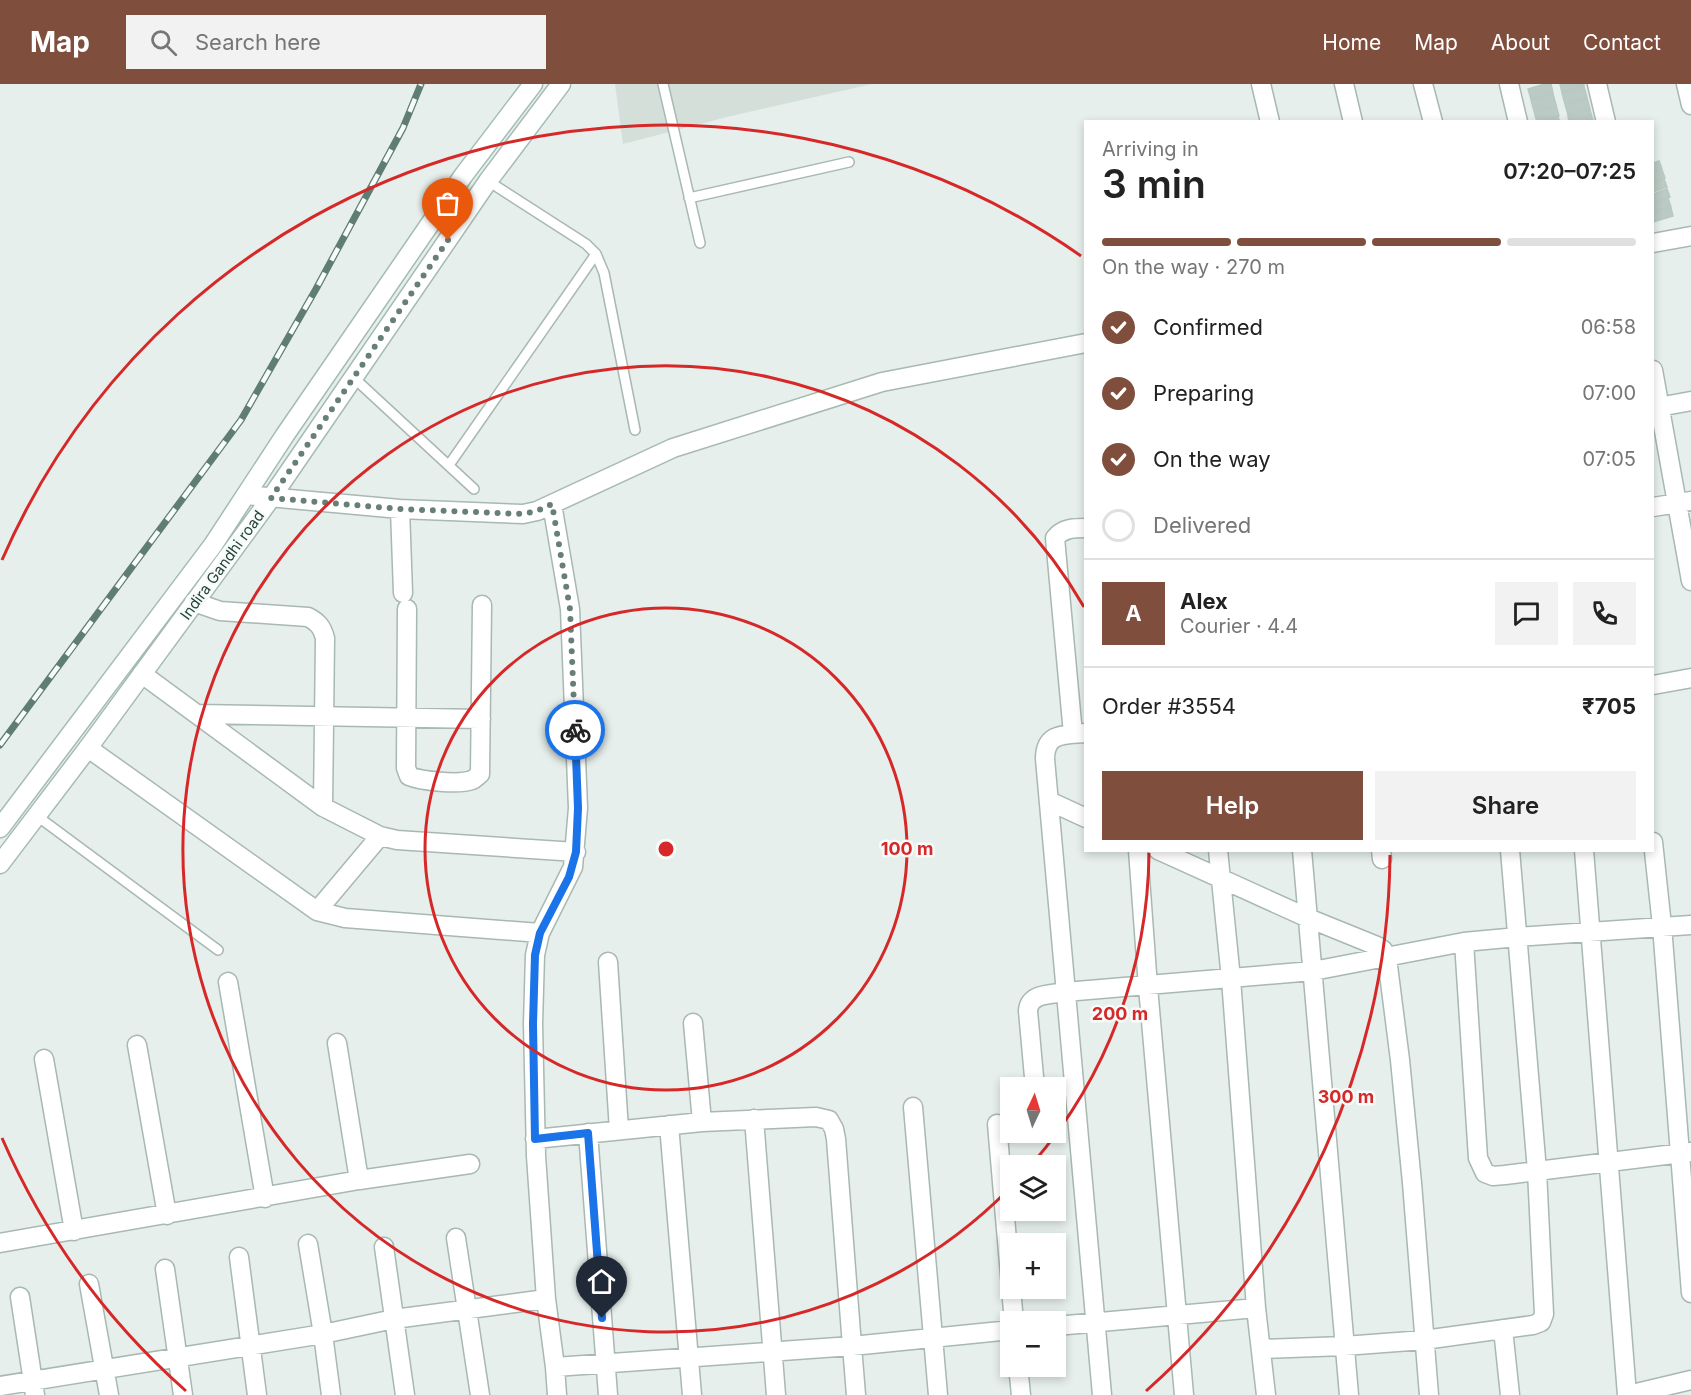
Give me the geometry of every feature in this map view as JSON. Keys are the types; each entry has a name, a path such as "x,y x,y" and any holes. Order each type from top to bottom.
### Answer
{"street":[{"name":"Indira Gandhi road","path":"0,828 213,545 463,176 533,84"},
{"name":"Indira Gandhi road","path":"0,864 271,498 488,181 561,84"},
{"path":"1261,84 1270,120"},
{"path":"1344,84 1353,120"},
{"path":"1423,84 1432,120"},
{"path":"1509,84 1518,120"},
{"path":"1597,84 1606,120"},
{"path":"1686,84 1691,105"},
{"path":"1654,243 1691,236"},
{"path":"246,495 400,509 523,514 537,511 673,448 882,382 1084,344"},
{"path":"1654,382 1656,407 1684,502 1691,581"},
{"path":"1656,407 1691,401"},
{"path":"1654,507 1684,502"},
{"path":"552,504 570,609 578,808 576,852 569,877 540,933 535,955 533,1008 535,1139 546,1299 557,1395"},
{"path":"400,509 405,601 406,768 409,776 418,780 474,780 480,774 482,605"},
{"path":"1084,528 1060,532 1055,538 1080,734 1057,736 1049,741 1045,748 1102,1395"},
{"path":"194,602 220,611 308,617 322,628 325,638 323,807"},
{"path":"142,674 323,807 380,836 397,840 576,852"},
{"path":"1654,685 1691,678"},
{"path":"197,714 481,719"},
{"path":"88,748 317,911 345,918 540,933"},
{"path":"1048,801 1084,817"},
{"path":"317,911 380,836"},
{"path":"1654,851 1686,1152 1691,1293"},
{"path":"1138,852 1185,1395"},
{"path":"1162,852 1308,918 1377,946 1383,950 1387,958 1412,1183 1429,1395"},
{"path":"1218,852 1231,979 1256,1308 1266,1395"},
{"path":"1302,852 1349,1395"},
{"path":"1261,1349 1424,1340 1541,1322 1544,1314 1537,1171 1510,852"},
{"path":"1584,852 1628,1395 1691,1380"},
{"path":"1034,1077 1029,1004 1034,998 1065,992 1148,987 1313,971 1464,942 1691,925"},
{"path":"1464,942 1478,1158 1485,1173 1493,1176 1686,1152"},
{"path":"608,962 619,1130"},
{"path":"228,982 265,1198"},
{"path":"693,1023 702,1122"},
{"path":"338,1043 359,1180"},
{"path":"137,1045 167,1215"},
{"path":"44,1059 74,1231"},
{"path":"913,1107 938,1395"},
{"path":"535,1139 702,1122 816,1117 829,1120 834,1129 856,1395"},
{"path":"754,1119 776,1395"},
{"path":"997,1124 1006,1233"},
{"path":"669,1125 692,1395"},
{"path":"588,1133 608,1395"},
{"path":"0,1243 359,1180 470,1164"},
{"path":"456,1238 480,1395"},
{"path":"308,1244 331,1395"},
{"path":"384,1248 405,1395"},
{"path":"238,1257 257,1395"},
{"path":"165,1269 183,1395"},
{"path":"89,1284 109,1395"},
{"path":"20,1297 34,1388"},
{"path":"0,1386 34,1388 104,1370 177,1356 323,1334 394,1319 546,1299"},
{"path":"1066,1325 1256,1308"},
{"path":"1503,1329 1510,1395"},
{"path":"555,1367 852,1346 1000,1331"},
{"path":"1019,1377 1021,1395"}],"lane":[{"path":"663,84 700,243"},
{"path":"689,198 849,162"},
{"path":"488,181 585,244 596,254 604,273 635,430"},
{"path":"449,465 596,254"},
{"path":"354,378 474,489"},
{"path":"37,816 218,950"}],"shaded area":[{"path":"615,84 872,84 727,117 623,144"}],"building":[{"path":"1551,84 1553,93 1531,99 1528,89"},
{"path":"1560,84 1584,84 1584,86 1562,92"},
{"path":"1584,87 1587,97 1565,104 1562,93"},
{"path":"1553,94 1556,105 1534,111 1531,100"},
{"path":"1587,98 1590,109 1568,115 1565,104"},
{"path":"1556,105 1559,116 1536,120 1534,111"},
{"path":"1590,110 1593,120 1569,120 1568,116"},
{"path":"1659,161 1662,169 1654,171 1654,163"},
{"path":"1662,170 1665,178 1654,182 1654,173"},
{"path":"1664,179 1667,187 1654,192 1654,183"},
{"path":"1667,189 1670,197 1654,202 1654,194"},
{"path":"1668,198 1671,207 1654,212 1654,203"},
{"path":"1671,208 1673,216 1654,222 1654,213"}],"railway":[{"path":"0,745 241,420 316,289 403,128 421,84"}],"way so far":[{"path":"448,240 271,498 400,509 523,514 552,504 570,609 575,730"}],"route":[{"path":"575,730 578,808 576,852 569,877 540,933 535,955 533,1024 535,1139 588,1133 602,1318"}]}
